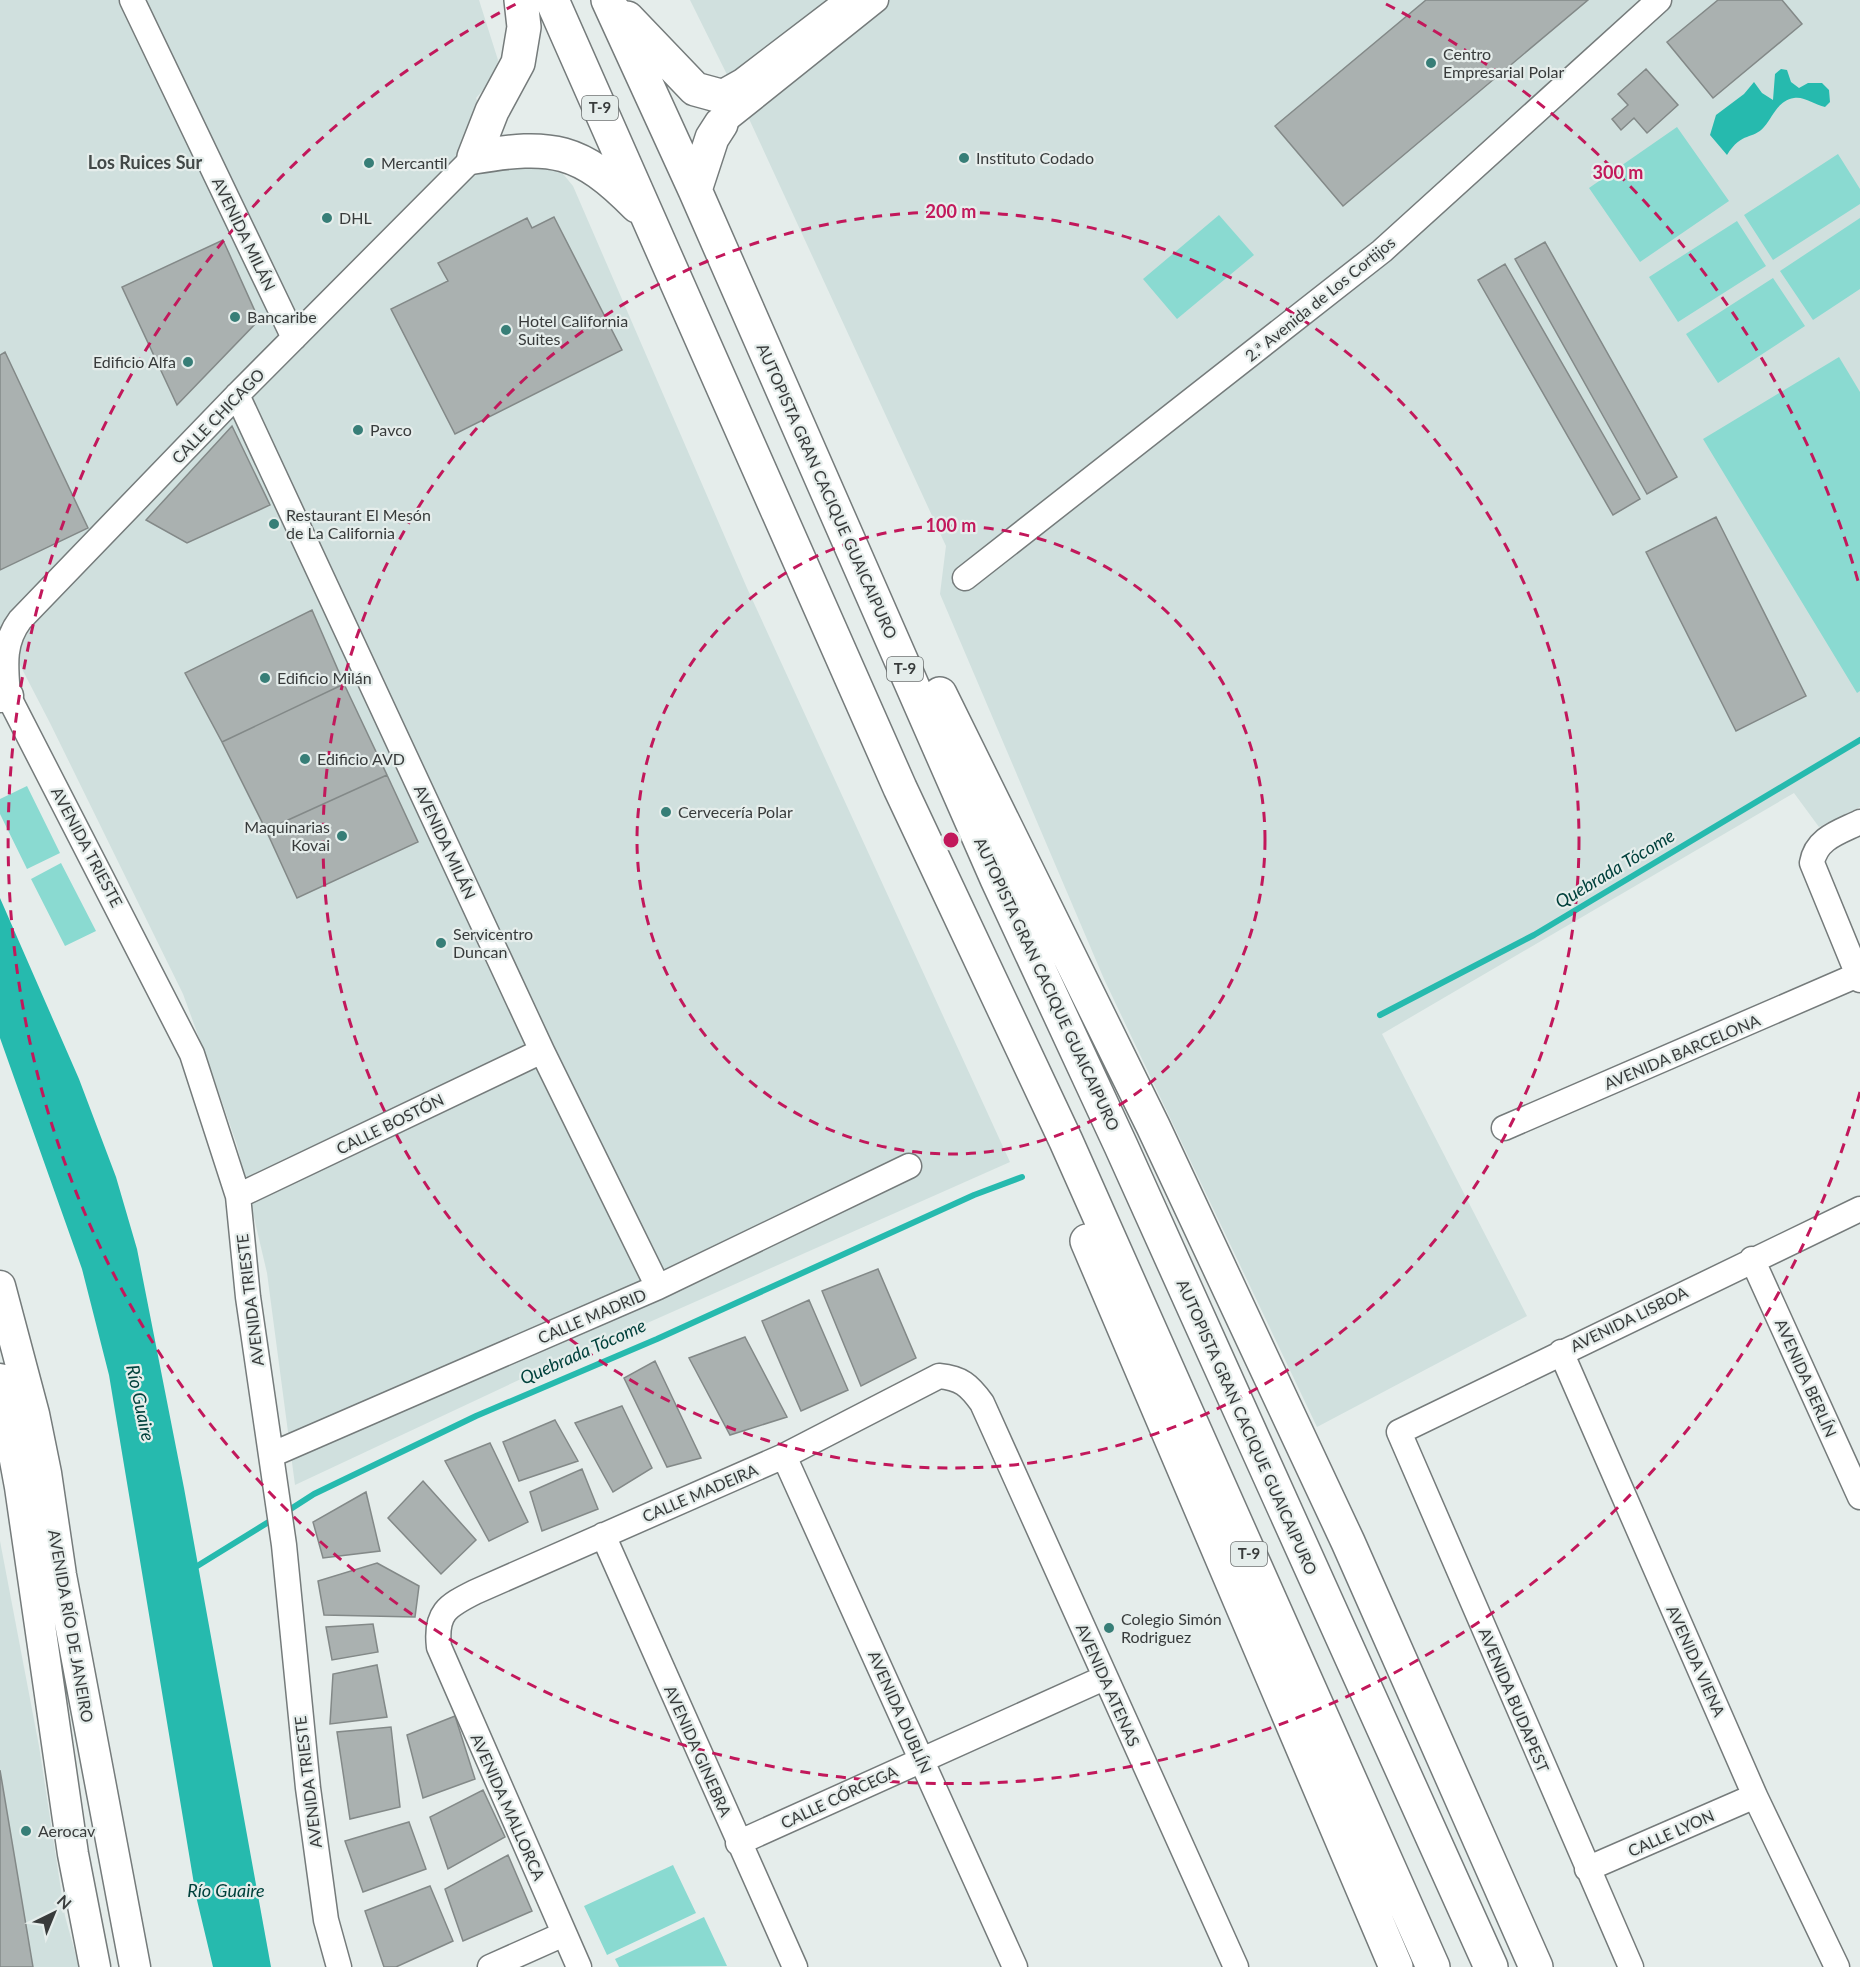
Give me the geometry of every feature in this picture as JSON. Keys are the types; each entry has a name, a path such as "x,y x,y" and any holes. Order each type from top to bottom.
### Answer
{"highway":[{"path":"474,157 492,111 518,63 524,27 521,0"},
{"name":"T-9","path":"552,0 900,788 1066,1141 1433,1967"},
{"name":"AUTOPISTA GRAN CACIQUE GUAICAIPURO","path":"608,0 695,190 849,547 1491,1967"},
{"path":"615,0 634,28 695,89 719,109 695,190"},
{"path":"474,157 513,151 560,152 580,159 615,184 648,217"},
{"path":"849,547 944,700 1153,1126 1348,1542 1536,1967"},
{"path":"1066,1141 1067,1193 1396,1967"},
{"path":"1348,1542 1429,1696 1495,1847 1552,1967"}],"street":[{"name":"AVENIDA MILÁN","path":"132,0 294,338"},
{"path":"719,109 742,81 848,0"},
{"path":"719,109 876,0"},
{"name":"2.ª Avenida de Los Cortijos","path":"965,578 1382,251 1659,0"},
{"name":"CALLE CHICAGO","path":"3,691 7,642 20,620 237,395 474,157"},
{"name":"AVENIDA MILÁN","path":"237,395 542,1051 658,1287"},
{"name":"AVENIDA TRIESTE","path":"3,691 192,1054 238,1196 248,1297 284,1545 308,1788 326,1920 339,1967"},
{"path":"1859,977 1812,863 1813,854 1824,840 1860,822"},
{"name":"AVENIDA BARCELONA","path":"1504,1128 1859,977"},
{"name":"CALLE BOSTÓN","path":"238,1196 542,1051"},
{"name":"CALLE MADRID","path":"271,1455 658,1287 909,1166"},
{"name":"AVENIDA LISBOA","path":"1400,1432 1752,1259 1860,1209"},
{"name":"AVENIDA BERLÍN","path":"1752,1259 1860,1497"},
{"name":"AVENIDA RÍO DE JANEIRO","path":"0,1286 28,1391 46,1473 65,1599 135,1967"},
{"name":"AVENIDA VIENA","path":"1561,1352 1755,1796 1837,1967"},
{"name":"CALLE MADEIRA","path":"439,1647 437,1631 440,1621 445,1610 453,1602 784,1456 939,1376 957,1377 971,1387 982,1403"},
{"name":"AVENIDA RÍO DE JANEIRO","path":"0,1379 20,1488 73,1854 95,1967"},
{"name":"AVENIDA ATENAS","path":"982,1403 1236,1967"},
{"name":"AVENIDA BUDAPEST","path":"1400,1432 1631,1967"},
{"name":"AVENIDA DUBLÍN","path":"784,1456 1015,1967"},
{"name":"AVENIDA GINEBRA","path":"603,1535 795,1967"},
{"name":"AVENIDA MALLORCA","path":"439,1647 579,1967"},
{"name":"CALLE CÓRCEGA","path":"738,1843 1104,1678"},
{"name":"CALLE LYON","path":"1587,1869 1755,1796"},
{"path":"490,1967 564,1934"}],"shaded area":[{"path":"0,0 479,0 498,60 496,75 476,98 506,164 559,169 573,186 747,588 1010,1162 521,1379 295,1485 267,1273 237,1145 213,1076 183,994 50,723 7,640 0,644"},
{"path":"690,0 1860,0 1860,807 1819,827 1794,793 1382,1034 1527,1316 1317,1427 1104,979 940,594 946,546 750,121"},
{"path":"1677,127 1729,201 1640,262 1589,188"},
{"path":"1838,154 1860,189 1860,204 1773,260 1744,215"},
{"path":"1219,215 1254,255 1177,319 1143,279"},
{"path":"1860,218 1860,289 1813,320 1780,271"},
{"path":"1737,221 1766,266 1678,322 1649,277"},
{"path":"1773,278 1805,326 1718,383 1686,334"},
{"path":"1839,357 1860,392 1860,691 1857,693 1703,439"},
{"path":"27,786 60,853 27,869 0,814 0,799"},
{"path":"61,863 96,931 65,946 31,879"},
{"name":"Aerocav","path":"0,1541 39,1746 65,1916 79,1967 0,1967"},
{"path":"673,1865 696,1913 607,1955 584,1906"},
{"path":"704,1917 727,1966 619,1967 615,1959"}],"water":[{"path":"1781,69 1787,70 1791,82 1799,88 1808,83 1822,83 1829,90 1830,102 1825,107 1802,98 1783,102 1760,131 1742,139 1732,147 1727,155 1710,135 1716,115 1744,94 1754,82 1762,93 1773,100 1775,74"},
{"name":"Río Guaire","path":"0,898 79,1079 116,1177 137,1249 184,1488 271,1967 213,1967 196,1896 109,1375 82,1269 0,1038"}],"building":[{"name":"Centro Empresarial Polar","path":"1426,0 1588,0 1343,206 1275,126"},
{"path":"1718,0 1782,0 1802,24 1713,98 1667,42"},
{"path":"1646,69 1678,105 1647,133 1634,118 1621,130 1612,119 1628,105 1618,94"},
{"name":"Hotel California Suites","path":"554,217 622,350 455,434 391,309 448,281 438,263 527,218 532,228"},
{"name":"Edificio Alfa","path":"223,240 259,320 177,405 122,287"},
{"path":"1545,242 1677,477 1647,494 1515,259"},
{"path":"1505,264 1640,499 1613,515 1478,280"},
{"path":"5,352 88,528 0,570 0,355"},
{"path":"232,426 270,505 187,543 146,520"},
{"path":"1716,517 1806,696 1736,731 1646,552"},
{"name":"Edificio Milán","path":"312,610 344,684 222,742 185,673"},
{"name":"Edificio AVD","path":"344,684 387,775 266,830 222,742"},
{"name":"Maquinarias Kovai","path":"387,775 418,842 297,898 266,830"},
{"path":"878,1269 916,1358 861,1386 822,1291"},
{"path":"809,1300 848,1390 801,1411 762,1321"},
{"path":"745,1337 787,1417 730,1435 689,1358"},
{"path":"655,1361 701,1458 667,1467 624,1378"},
{"path":"622,1406 652,1468 613,1492 575,1423"},
{"path":"555,1420 578,1461 519,1481 503,1442"},
{"path":"490,1443 528,1522 489,1541 445,1461"},
{"path":"582,1469 598,1509 542,1531 530,1492"},
{"path":"423,1481 476,1540 441,1574 388,1518"},
{"path":"366,1492 380,1551 323,1558 313,1522"},
{"path":"377,1563 419,1586 415,1617 324,1615 318,1581"},
{"path":"373,1624 378,1652 332,1660 326,1627"},
{"path":"377,1665 387,1717 330,1724 333,1674"},
{"path":"455,1716 475,1779 423,1798 407,1735"},
{"path":"391,1727 400,1807 350,1819 337,1732"},
{"path":"0,1770 33,1967 0,1967"},
{"path":"483,1790 505,1837 448,1869 430,1817"},
{"path":"409,1822 426,1869 363,1892 345,1841"},
{"path":"508,1855 532,1911 463,1941 445,1889"},
{"path":"430,1886 453,1941 396,1967 384,1967 365,1911"}],"waterway":[{"name":"Quebrada Tócome","path":"1380,1015 1534,935 1860,740"},
{"name":"Quebrada Tócome","path":"286,1512 314,1494 476,1416 657,1339 974,1195 1022,1177"},
{"name":"Quebrada Tócome","path":"194,1568 275,1518"}],"place":[{"name":"Centro Empresarial Polar","path":"1431,63"},
{"name":"Instituto Codado","path":"964,158"},
{"name":"Mercantil","path":"369,163"},
{"name":"DHL","path":"327,218"},
{"name":"Bancaribe","path":"235,317"},
{"name":"Hotel California Suites","path":"506,330"},
{"name":"Edificio Alfa","path":"188,362"},
{"name":"Pavco","path":"358,430"},
{"name":"Restaurant El Mesón de La California","path":"274,524"},
{"name":"Edificio Milán","path":"265,678"},
{"name":"Edificio AVD","path":"305,759"},
{"name":"Cervecería Polar","path":"666,812"},
{"name":"Maquinarias Kovai","path":"342,836"},
{"name":"Servicentro Duncan","path":"441,943"},
{"name":"Colegio Simón Rodriguez","path":"1109,1628"},
{"name":"Aerocav","path":"26,1831"}],"district":[{"name":"Los Ruices Sur","path":"145,163"}]}
